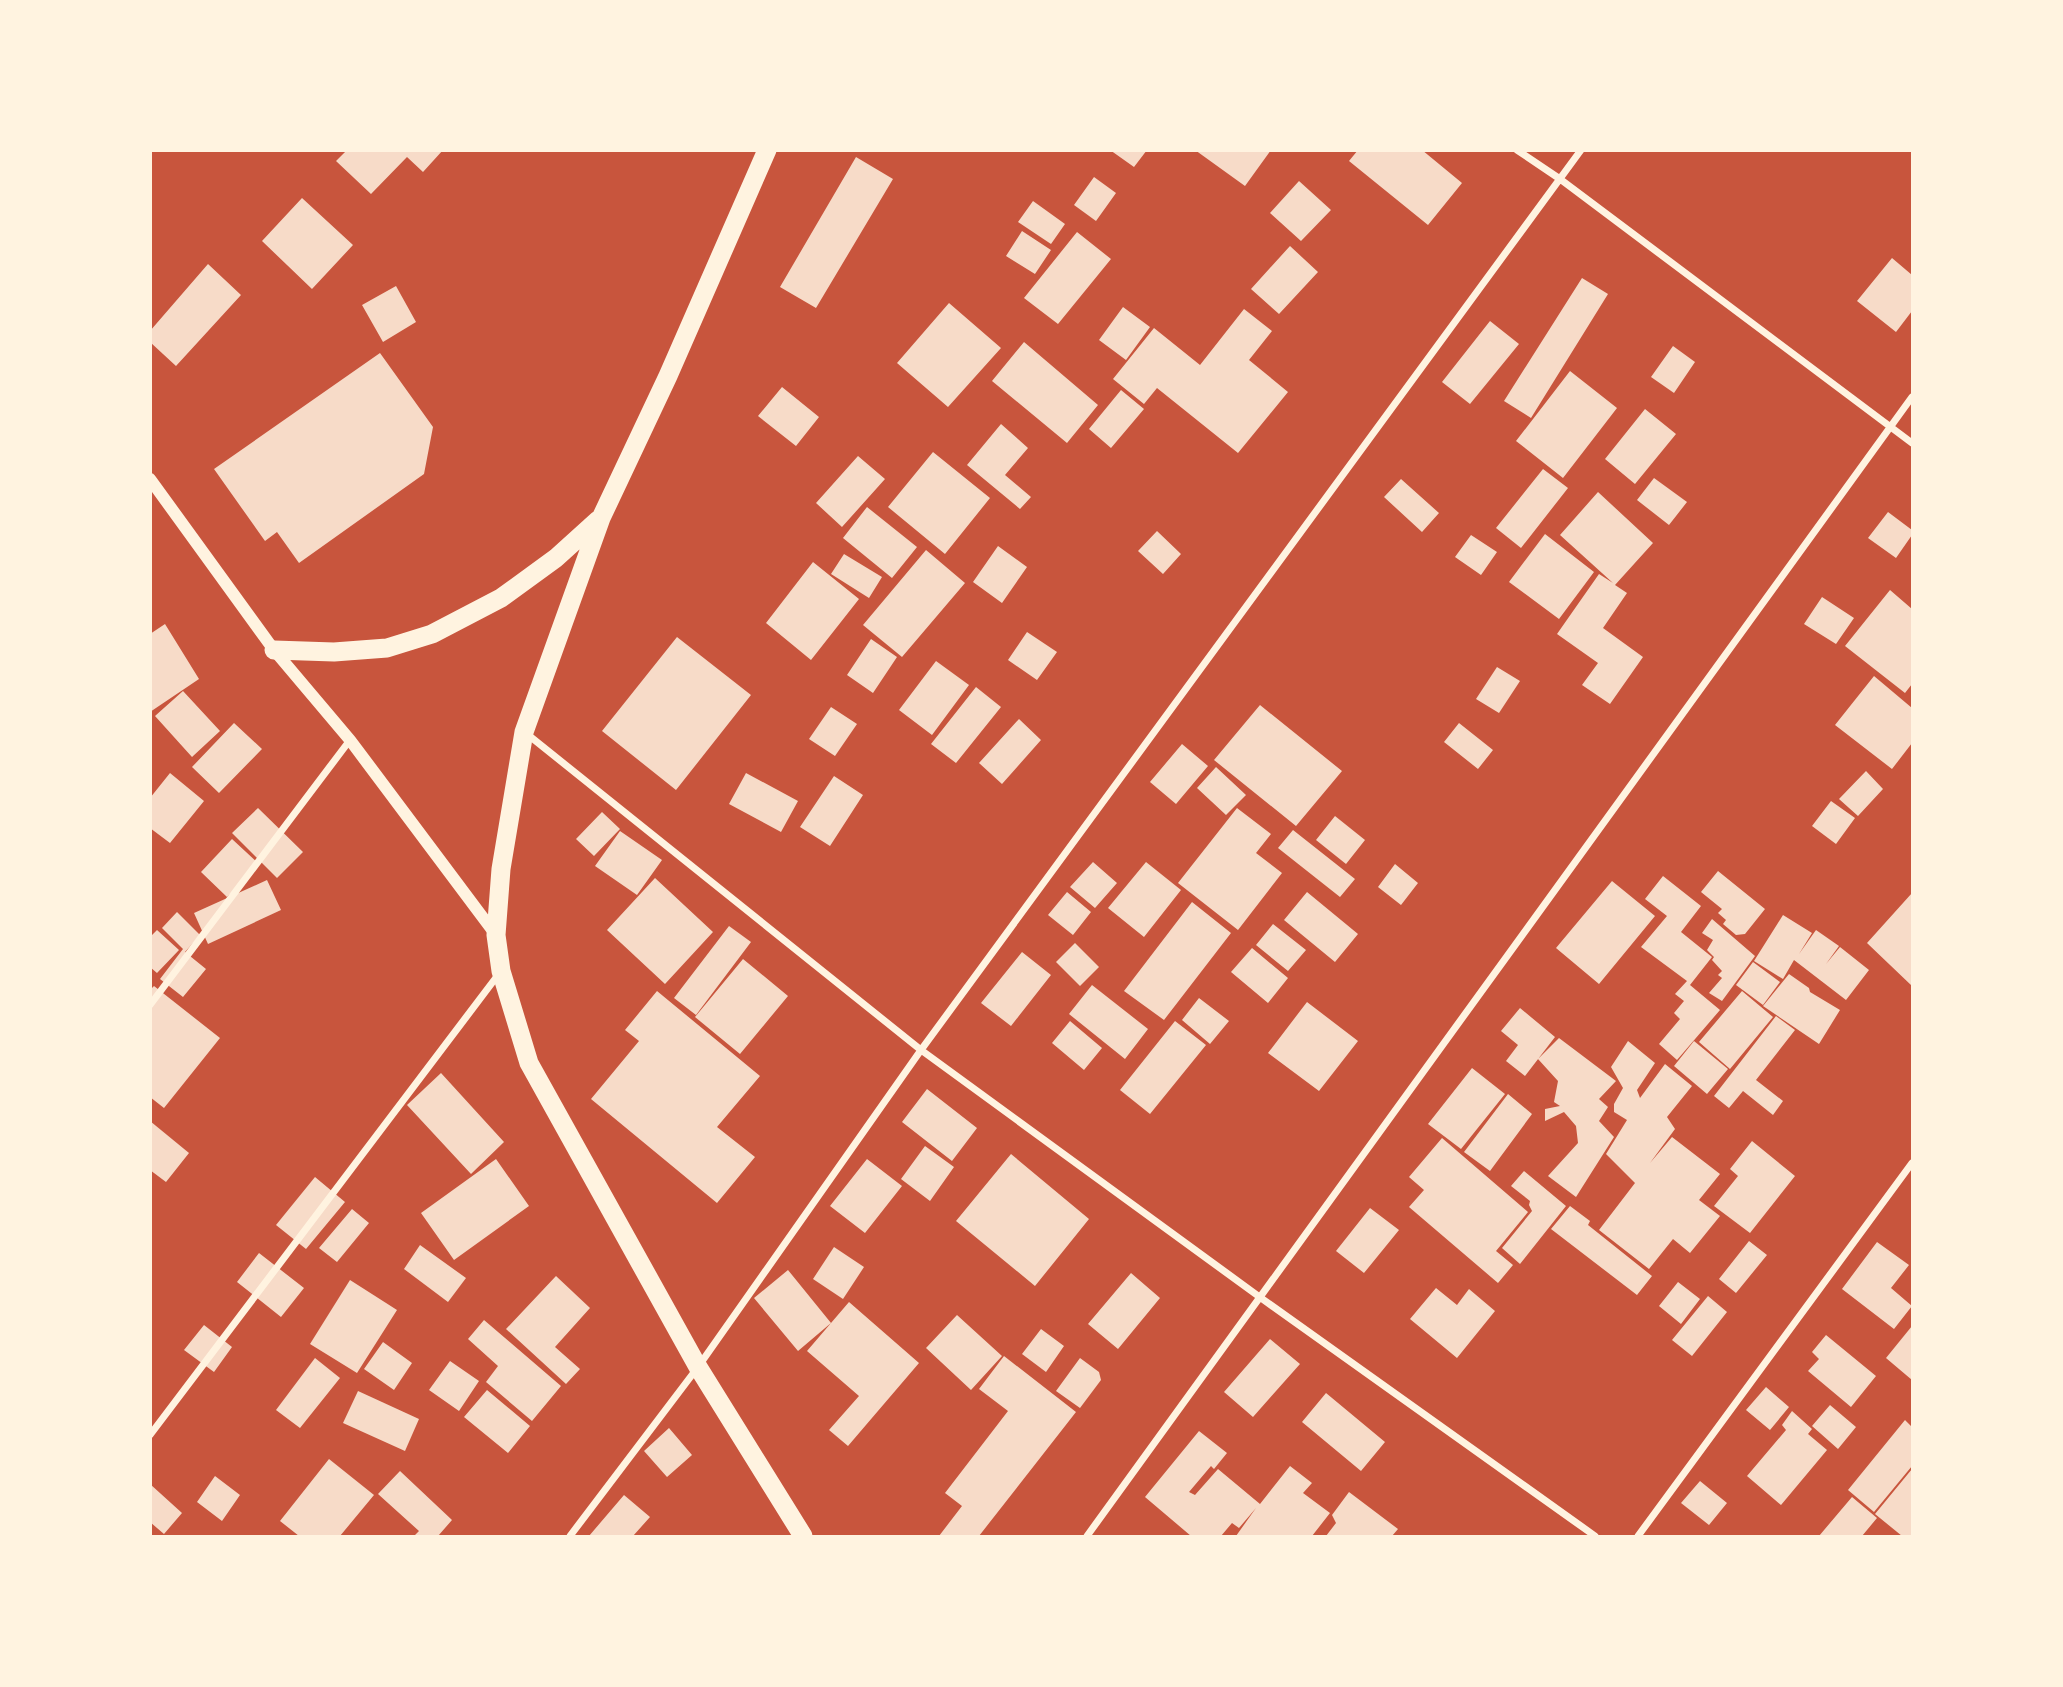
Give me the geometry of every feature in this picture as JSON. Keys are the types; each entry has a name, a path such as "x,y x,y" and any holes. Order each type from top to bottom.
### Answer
{"highway":[{"path":"767,150 668,376 601,518 524,732 501,869 496,934 501,971 529,1063 698,1367 803,1536"},
{"path":"274,650 334,652 387,648 432,634 501,598 556,558 601,518"}],"street":[{"path":"1517,150 1560,179 1913,443"},
{"path":"570,1536 698,1367 921,1050 1581,150"},
{"path":"1087,1536 1890,425 1913,397"},
{"path":"150,479 274,650 350,740 496,934"},
{"path":"524,732 921,1050 1261,1298 1595,1536"},
{"path":"150,1005 350,740"},
{"path":"150,1435 501,971"},
{"path":"1638,1536 1913,1163"}],"building":[{"path":"347,150 443,150 423,172 407,157 371,194 336,161"},
{"path":"1110,150 1147,150 1134,167"},
{"path":"1195,150 1271,150 1245,186"},
{"path":"1358,150 1422,150 1462,183 1428,225 1349,161"},
{"path":"856,157 893,179 816,308 780,287"},
{"path":"1094,177 1116,193 1096,221 1074,205"},
{"path":"1299,181 1331,210 1301,241 1270,213"},
{"path":"302,198 353,245 312,289 262,241"},
{"path":"1033,201 1065,224 1051,244 1018,222"},
{"path":"1022,231 1051,250 1035,274 1006,256"},
{"path":"1077,232 1111,259 1058,324 1024,298"},
{"path":"1290,246 1318,272 1279,314 1251,289"},
{"path":"1892,258 1912,275 1912,311 1896,332 1857,301"},
{"path":"208,264 241,295 176,366 150,342 150,331"},
{"path":"1582,278 1608,294 1531,418 1504,401"},
{"path":"396,286 416,322 383,342 362,305"},
{"path":"949,303 1001,348 948,407 897,363"},
{"path":"1123,307 1150,327 1126,360 1099,340"},
{"path":"1244,309 1272,331 1249,360 1288,392 1238,453 1157,388 1144,404 1113,379 1154,328 1200,365"},
{"path":"1490,321 1519,344 1470,404 1442,382"},
{"path":"1024,342 1098,405 1067,443 992,381"},
{"path":"1673,346 1695,362 1674,393 1651,377"},
{"path":"380,353 433,427 424,474 299,563 277,532 265,541 214,469"},
{"path":"1570,371 1617,408 1563,478 1516,441"},
{"path":"782,387 819,417 796,446 758,416"},
{"path":"1121,390 1144,409 1111,448 1089,429"},
{"path":"1645,409 1676,434 1635,484 1605,459"},
{"path":"1001,424 1028,448 1005,475 1031,497 1020,509 967,465"},
{"path":"933,452 990,498 945,554 888,507"},
{"path":"858,456 885,479 842,527 816,503"},
{"path":"1543,469 1568,488 1521,548 1496,528"},
{"path":"1654,478 1687,502 1669,525 1637,500"},
{"path":"1401,479 1439,513 1422,532 1384,497"},
{"path":"1598,492 1653,543 1615,585 1627,593 1603,628 1643,657 1610,704 1582,685 1598,663 1557,634 1599,574 1613,583 1560,535"},
{"path":"867,507 917,547 892,578 843,538"},
{"path":"1888,512 1912,530 1912,535 1896,558 1868,538"},
{"path":"1157,531 1181,554 1163,574 1138,551"},
{"path":"1545,534 1594,572 1559,619 1509,582"},
{"path":"1471,535 1497,552 1481,575 1455,557"},
{"path":"998,546 1027,567 1002,603 973,582"},
{"path":"926,550 965,583 902,657 863,625"},
{"path":"844,554 882,577 869,598 831,574"},
{"path":"813,562 859,599 811,660 766,623"},
{"path":"1890,590 1912,609 1912,684 1905,693 1845,646"},
{"path":"1822,597 1854,618 1836,644 1804,624"},
{"path":"165,624 199,679 150,712 150,634"},
{"path":"1027,632 1057,652 1037,680 1008,660"},
{"path":"677,637 751,695 676,790 602,731"},
{"path":"871,639 897,657 873,693 847,675"},
{"path":"936,661 969,685 932,735 899,710"},
{"path":"1497,667 1520,681 1499,713 1476,699"},
{"path":"1874,676 1912,708 1912,743 1892,769 1835,725"},
{"path":"976,687 1001,707 956,763 931,744"},
{"path":"183,691 220,731 192,757 155,716"},
{"path":"1260,705 1342,771 1296,826 1214,760"},
{"path":"831,707 857,724 835,756 809,739"},
{"path":"1019,719 1041,740 1002,784 979,763"},
{"path":"234,723 262,749 219,793 192,767"},
{"path":"1459,723 1493,750 1478,769 1444,742"},
{"path":"1182,744 1208,766 1176,804 1150,782"},
{"path":"1216,767 1246,795 1226,815 1197,788"},
{"path":"1866,771 1883,789 1858,816 1839,799"},
{"path":"170,773 204,801 170,843 150,828 150,798"},
{"path":"746,773 798,801 781,832 729,804"},
{"path":"834,776 863,795 830,846 800,827"},
{"path":"1831,801 1855,818 1836,844 1812,826"},
{"path":"258,808 303,852 277,878 232,833"},
{"path":"1237,808 1271,834 1256,853 1282,873 1238,930 1178,883"},
{"path":"602,812 620,829 594,856 576,839"},
{"path":"1335,816 1365,840 1346,864 1316,840"},
{"path":"1293,830 1355,879 1340,897 1278,848"},
{"path":"620,831 662,860 637,895 595,866"},
{"path":"232,839 259,864 227,897 201,872"},
{"path":"1093,862 1117,883 1095,908 1070,887"},
{"path":"1146,862 1181,890 1144,937 1108,908"},
{"path":"1395,864 1418,883 1401,905 1378,887"},
{"path":"1718,871 1765,909 1745,934 1736,935 1723,924 1726,920 1718,913 1722,909 1701,892"},
{"path":"1663,876 1701,906 1681,932 1712,957 1690,985 1720,1010 1677,1060 1659,1044 1680,1019 1674,1013 1684,1001 1675,994 1687,981 1641,947 1667,916 1645,899"},
{"path":"655,878 713,932 665,984 607,930"},
{"path":"267,880 281,910 208,944 194,913"},
{"path":"1612,881 1655,916 1599,984 1556,948"},
{"path":"1067,892 1091,912 1073,935 1048,915"},
{"path":"1307,892 1358,934 1335,962 1284,920"},
{"path":"1912,893 1912,986 1867,943"},
{"path":"1192,902 1231,933 1164,1020 1124,991"},
{"path":"177,912 200,935 185,952 206,969 183,997 160,979 183,949 162,928"},
{"path":"1783,915 1812,933 1799,954 1816,930 1839,946 1826,964 1840,947 1869,970 1846,1000 1794,960 1783,979 1754,961"},
{"path":"1712,919 1755,956 1722,1001 1709,993 1722,978 1718,975 1722,971 1707,950 1713,940 1702,933"},
{"path":"1273,924 1306,950 1288,971 1256,945"},
{"path":"729,926 751,942 696,1015 674,998"},
{"path":"157,930 179,950 157,973 150,967 150,937"},
{"path":"1075,943 1099,967 1080,986 1056,962"},
{"path":"1252,948 1288,978 1268,1003 1231,972"},
{"path":"1022,952 1051,975 1011,1026 981,1003"},
{"path":"743,959 788,996 740,1054 695,1017"},
{"path":"1753,962 1780,982 1763,1005 1736,985"},
{"path":"1789,974 1809,988 1810,992 1840,1010 1819,1044 1763,1006"},
{"path":"1092,985 1148,1029 1125,1059 1069,1014"},
{"path":"154,986 220,1038 164,1108 150,1097 150,990"},
{"path":"657,991 760,1076 717,1127 755,1157 717,1203 591,1099 639,1041 625,1030"},
{"path":"1742,991 1773,1017 1730,1069 1699,1042"},
{"path":"1199,998 1229,1021 1210,1044 1182,1020"},
{"path":"1307,1002 1358,1041 1319,1091 1268,1053"},
{"path":"1520,1008 1555,1037 1525,1076 1506,1061 1518,1045 1501,1031"},
{"path":"1776,1016 1795,1030 1756,1080 1783,1101 1773,1115 1743,1091 1729,1108 1714,1096"},
{"path":"1070,1021 1102,1048 1084,1070 1052,1043"},
{"path":"1175,1021 1206,1045 1150,1114 1120,1090"},
{"path":"1559,1038 1616,1081 1599,1099 1608,1107 1599,1121 1614,1137 1576,1197 1548,1176 1578,1143 1576,1126 1564,1112 1545,1121 1545,1109 1560,1106 1554,1102 1558,1081 1538,1059"},
{"path":"1628,1041 1655,1063 1637,1090 1640,1098 1665,1064 1692,1086 1667,1117 1675,1129 1650,1163 1672,1137 1720,1174 1699,1200 1720,1216 1690,1253 1673,1239 1649,1269 1599,1230 1635,1183 1606,1154 1627,1120 1614,1112 1614,1104 1623,1088 1611,1067"},
{"path":"1694,1041 1728,1069 1707,1094 1674,1066"},
{"path":"1472,1068 1505,1094 1461,1149 1428,1124"},
{"path":"441,1073 504,1142 471,1174 407,1105"},
{"path":"927,1089 977,1128 952,1161 902,1122"},
{"path":"1508,1094 1532,1114 1490,1171 1464,1152"},
{"path":"150,1121 189,1153 166,1182 150,1170"},
{"path":"1442,1138 1528,1212 1496,1251 1513,1265 1498,1283 1409,1207 1424,1190 1409,1177"},
{"path":"1752,1141 1795,1176 1750,1233 1714,1206 1738,1176 1730,1169"},
{"path":"925,1146 954,1167 930,1201 901,1179"},
{"path":"1011,1154 1089,1219 1035,1286 956,1221"},
{"path":"496,1159 529,1206 454,1260 421,1213"},
{"path":"867,1159 902,1186 865,1233 830,1206"},
{"path":"1524,1171 1566,1206 1520,1264 1502,1248 1532,1211 1530,1201 1511,1186"},
{"path":"315,1177 345,1202 306,1249 276,1225"},
{"path":"1570,1206 1590,1221 1588,1225 1652,1276 1637,1295 1551,1229"},
{"path":"1370,1208 1399,1230 1364,1273 1336,1251"},
{"path":"352,1209 369,1223 337,1262 319,1248"},
{"path":"1749,1241 1767,1255 1736,1293 1719,1279"},
{"path":"1877,1242 1909,1265 1891,1288 1912,1306 1894,1329 1842,1289"},
{"path":"420,1245 466,1278 448,1302 404,1269"},
{"path":"834,1247 864,1267 843,1299 813,1279"},
{"path":"259,1253 304,1288 281,1317 237,1282"},
{"path":"788,1270 831,1323 798,1351 754,1298"},
{"path":"1131,1273 1160,1298 1118,1349 1088,1324"},
{"path":"556,1276 590,1308 555,1347 580,1369 566,1384 506,1329"},
{"path":"350,1280 397,1310 357,1373 310,1344"},
{"path":"1678,1282 1700,1299 1681,1324 1659,1306"},
{"path":"1436,1288 1457,1305 1469,1289 1495,1311 1457,1358 1410,1319"},
{"path":"1708,1296 1727,1312 1692,1356 1672,1340"},
{"path":"849,1302 919,1363 848,1446 829,1430 859,1396 807,1351"},
{"path":"957,1315 1002,1356 971,1390 926,1348"},
{"path":"484,1320 561,1386 532,1421 486,1382 498,1366 468,1339"},
{"path":"204,1325 232,1347 214,1372 184,1350"},
{"path":"1912,1326 1912,1380 1886,1358"},
{"path":"1041,1329 1064,1346 1046,1372 1022,1354"},
{"path":"1826,1335 1876,1376 1851,1407 1808,1371 1819,1359 1812,1352"},
{"path":"1270,1339 1300,1364 1253,1417 1224,1392"},
{"path":"383,1342 412,1363 394,1390 364,1369"},
{"path":"1004,1356 1076,1412 979,1536 939,1536 962,1506 945,1493 1008,1411 979,1389"},
{"path":"315,1358 340,1378 300,1428 276,1410"},
{"path":"1080,1358 1099,1372 1101,1380 1080,1408 1056,1391"},
{"path":"450,1361 479,1381 459,1411 429,1390"},
{"path":"1766,1387 1789,1407 1770,1430 1746,1410"},
{"path":"487,1390 530,1426 508,1453 464,1417"},
{"path":"358,1391 419,1419 405,1451 343,1423"},
{"path":"1326,1393 1385,1442 1361,1471 1302,1422"},
{"path":"1830,1405 1856,1427 1838,1449 1812,1426"},
{"path":"1792,1411 1812,1429 1808,1434 1827,1450 1781,1505 1747,1476 1786,1430 1782,1425"},
{"path":"1905,1420 1912,1427 1912,1466 1874,1512 1848,1490"},
{"path":"669,1428 692,1455 667,1477 644,1451"},
{"path":"1199,1431 1227,1453 1214,1469 1211,1466 1189,1492 1195,1495 1218,1469 1260,1504 1290,1466 1312,1483 1303,1493 1330,1513 1312,1536 1236,1536 1256,1508 1239,1528 1232,1523 1221,1536 1191,1536 1145,1497"},
{"path":"329,1459 374,1495 340,1536 299,1536 280,1521"},
{"path":"1912,1469 1912,1536 1902,1536 1875,1514"},
{"path":"400,1471 452,1520 438,1536 414,1536 419,1531 378,1494"},
{"path":"215,1476 240,1495 222,1521 197,1502"},
{"path":"1700,1481 1727,1503 1709,1525 1681,1503"},
{"path":"150,1484 182,1513 164,1534 150,1522"},
{"path":"1349,1492 1398,1529 1392,1536 1326,1536 1336,1523 1332,1515"},
{"path":"624,1495 650,1517 633,1536 589,1536"},
{"path":"1852,1497 1877,1518 1862,1536 1819,1536"}]}
